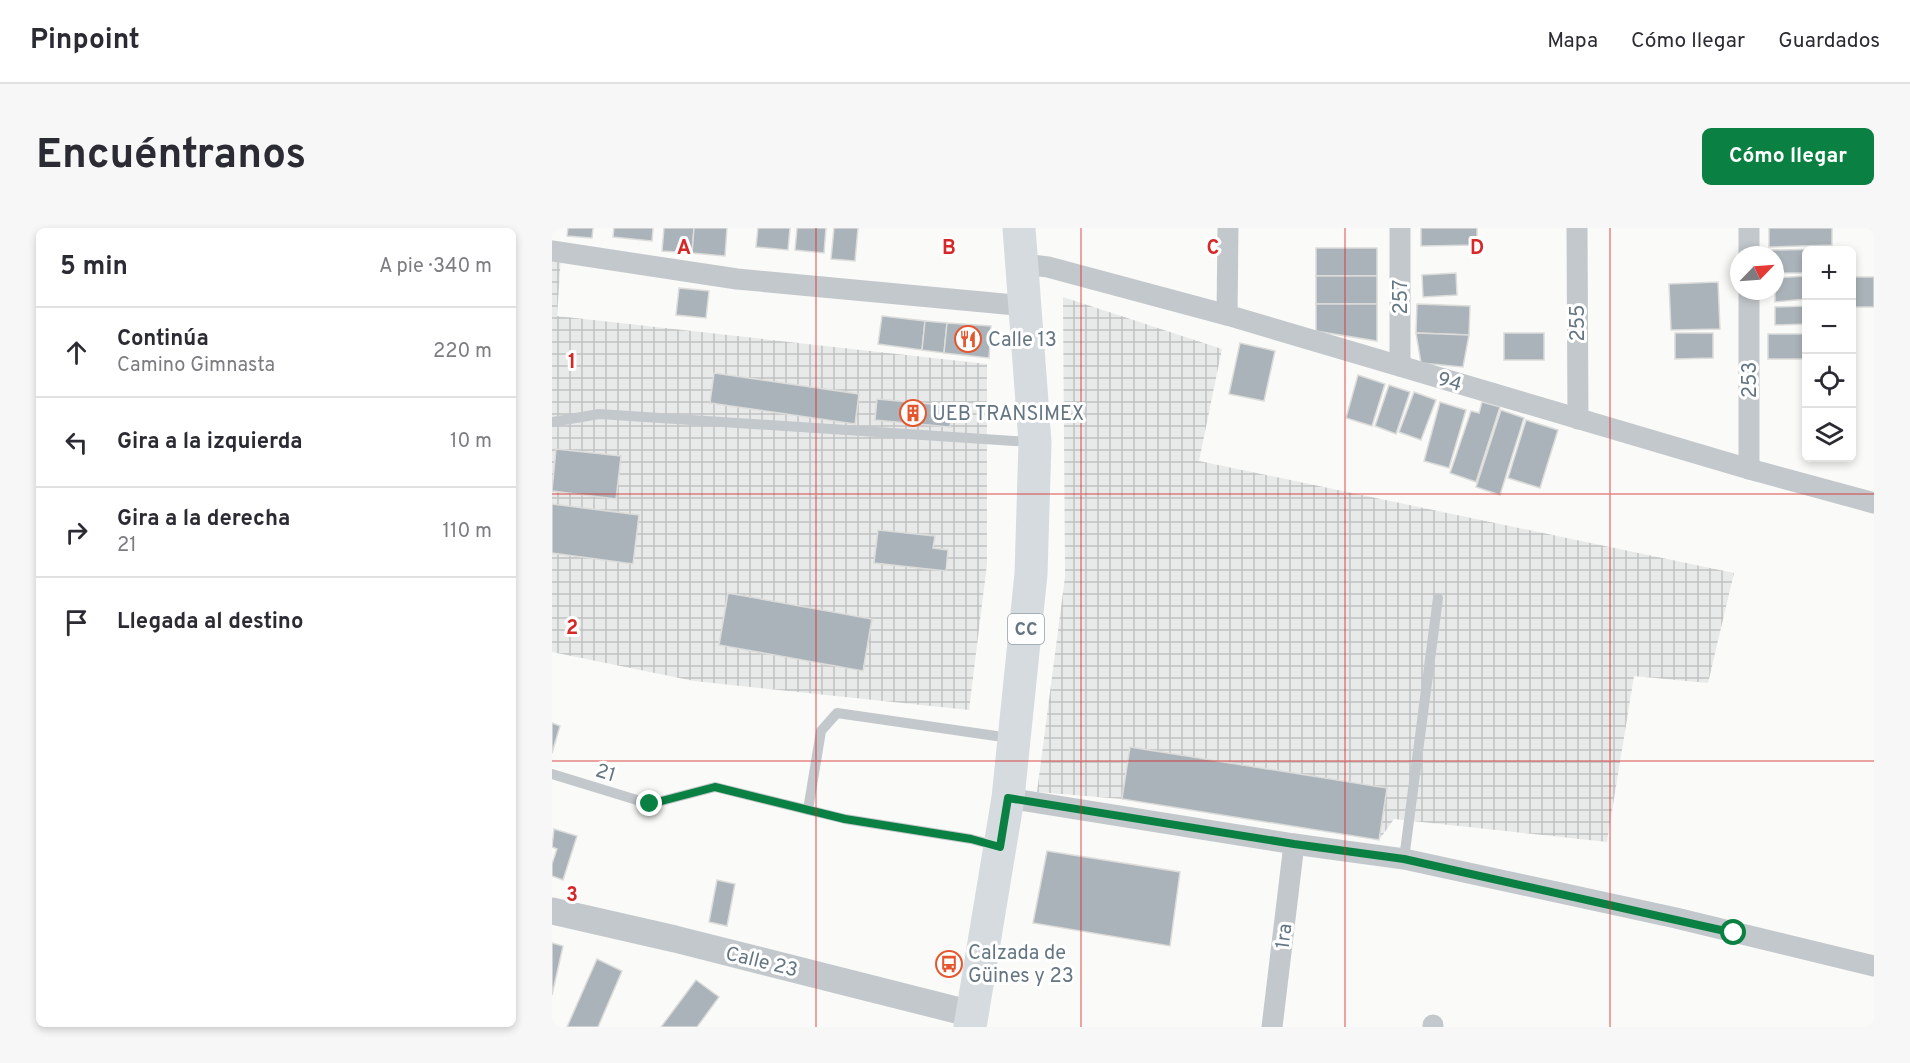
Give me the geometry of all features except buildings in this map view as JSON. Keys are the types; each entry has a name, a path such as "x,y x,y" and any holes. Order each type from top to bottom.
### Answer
{"main road":[{"name":"CC","path":"971,1020 1008,798 1032,574 1035,442 1024,264 1019,228"}],"street":[{"path":"1227,315 1228,228"},
{"name":"257","path":"1400,228 1400,366"},
{"name":"255","path":"1577,228 1578,419"},
{"path":"1749,228 1749,246"},
{"path":"552,251 737,279 1026,306"},
{"name":"94","path":"1024,264 1048,267 1227,315 1749,469 1874,503"},
{"name":"253","path":"1749,300 1749,469"},
{"path":"1008,798 1294,844 1404,859 1874,966"},
{"name":"1ra","path":"1272,1027 1294,844"},
{"name":"Calle 23","path":"552,911 675,939 971,1020"}],"lane":[{"path":"552,422 599,414 1035,442"},
{"path":"1404,859 1438,598"},
{"path":"808,810 821,731 837,713 1014,739"},
{"name":"21","path":"552,774 650,804 715,787 808,810 1000,847"}],"shaded area":[{"path":"552,255 561,256 557,316 987,364 987,564 969,710 694,681 552,652"},
{"path":"1063,297 1222,349 1199,461 1734,573 1708,683 1634,676 1607,842 1394,819 1379,840 1122,799 1037,792 1065,577"}],"place":[{"name":"Calle 13","path":"968,339"},
{"name":"UEB TRANSIMEX","path":"913,413"},
{"name":"Calzada de Güines y 23","path":"949,964"}],"route":[{"path":"650,804 715,787 845,819 971,839 1000,847 1008,798 1294,844 1404,859 1676,918 1734,933"}]}
